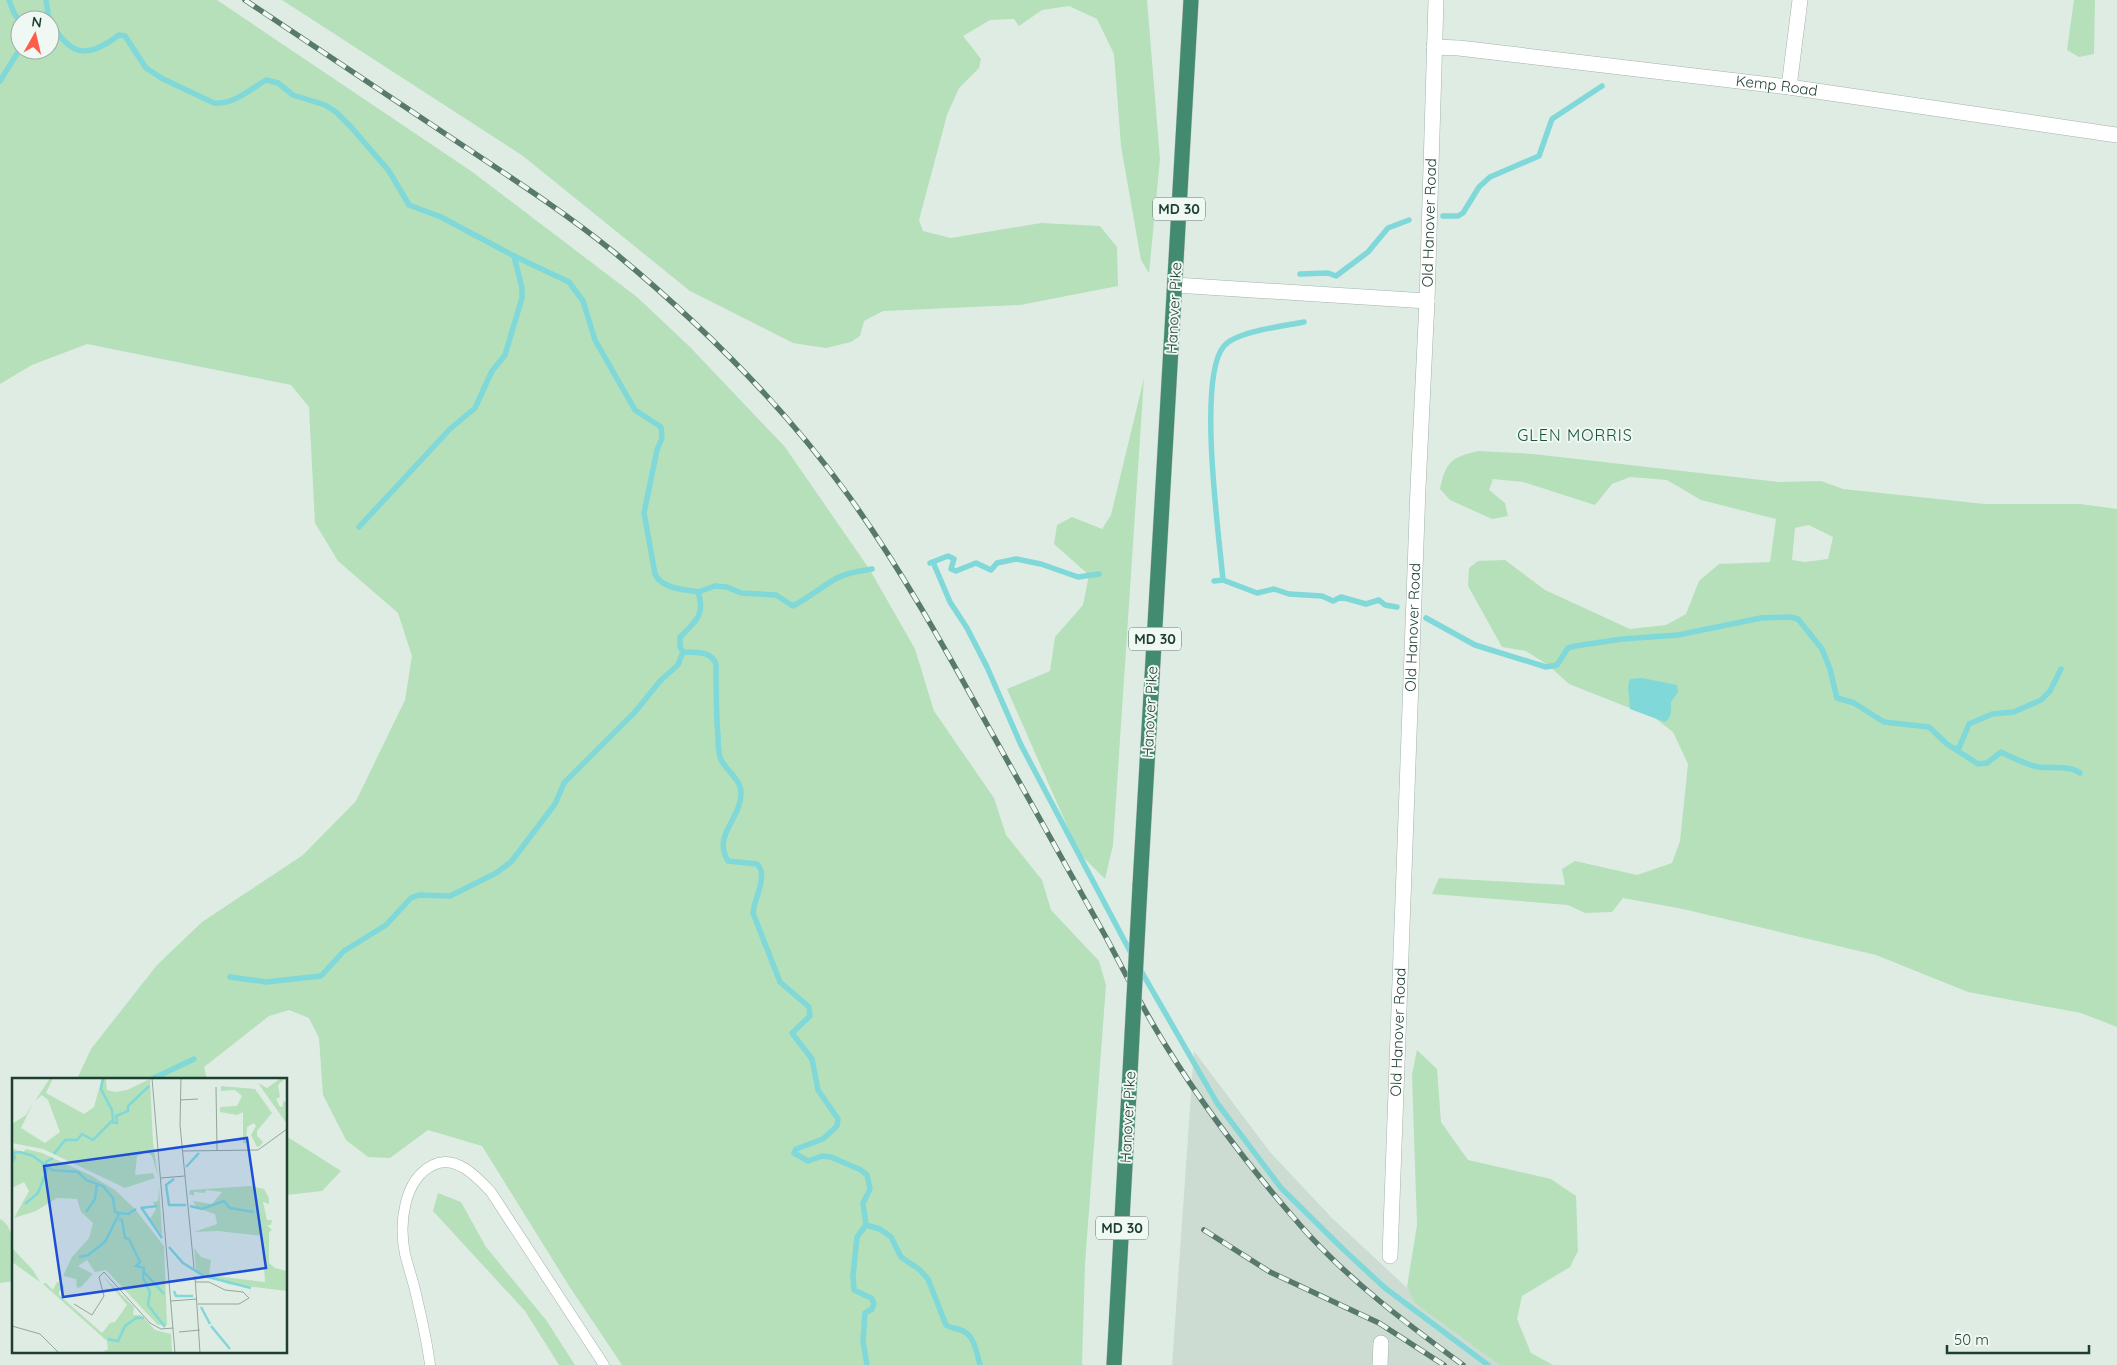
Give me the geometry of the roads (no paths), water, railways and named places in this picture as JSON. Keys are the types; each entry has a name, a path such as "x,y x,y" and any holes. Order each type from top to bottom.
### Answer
{"highway":[{"name":"Hanover Pike","path":"1114,1365 1191,0"}],"street":[{"name":"Old Hanover Road","path":"1390,1256 1417,517 1427,301 1436,0"},
{"path":"1788,87 1800,0"},
{"name":"Kemp Road","path":"1434,47 1788,87 2117,135"},
{"path":"1175,285 1427,301"},
{"path":"1380,1365 1381,1343"}],"lane":[{"path":"430,1365 427,1342 405,1253 402,1230 404,1210 416,1181 426,1170 436,1164 450,1164 464,1167 475,1175 490,1192 604,1365"}],"water":[{"path":"1642,678 1677,685 1678,692 1671,702 1670,716 1665,722 1630,709 1628,686 1630,679"}],"waterway":[{"path":"9,0 13,10"},
{"path":"46,0 48,10"},
{"path":"60,36 72,48 80,51 97,48 119,35 125,36 146,68 163,79 214,103 228,102 235,99 266,80 278,83 293,95 325,105 336,112 351,127 389,171 409,205 441,217 514,256 569,282 583,301 595,340 635,410 661,427 662,438 657,450 644,513 655,574 663,583 680,589 698,592"},
{"path":"0,81 13,60"},
{"path":"1443,216 1458,216 1463,213 1479,187 1490,177 1539,156 1552,119 1602,86"},
{"path":"1300,274 1328,273 1336,276 1368,252 1388,228 1409,220"},
{"path":"359,527 450,429 475,408 492,371 505,355 522,298 522,288 514,256"},
{"path":"1223,580 1212,458 1212,389 1216,363 1224,346 1239,336 1304,322"},
{"path":"930,563 948,556 954,559 951,569 956,571 976,563 991,570 997,563 1016,559 1041,564 1078,577 1099,574"},
{"path":"933,562 950,602 967,628 987,667 1021,745 1132,955"},
{"path":"698,592 715,586 727,587 741,593 776,595 793,606 841,576 872,569"},
{"path":"1214,581 1223,580 1257,593 1274,589 1289,594 1322,596 1333,601 1341,597 1366,604 1379,600 1385,605 1397,607"},
{"path":"683,652 680,647 680,637 698,618 700,612 698,592"},
{"path":"1426,618 1475,645 1546,667 1557,665 1568,648 1575,646 1622,639 1678,635 1761,618 1790,617 1798,619 1822,649 1830,669 1837,698 1854,703 1884,722 1929,727 1947,744 1978,764 1987,763 2001,752 2034,766 2064,768 2080,773"},
{"path":"683,652 706,654 716,664 716,710 719,752 722,762 735,778 741,793 737,811 725,835 723,843 724,852 728,861 757,864 760,869 762,875 753,913 780,982 809,1007 810,1016 792,1033 812,1059 818,1090 838,1119 837,1126 823,1139 796,1149 794,1153 808,1161 822,1156 831,1157 861,1170 867,1175 870,1189 863,1203 866,1225 857,1237 853,1276 854,1290 871,1298 874,1303 872,1309 865,1313 863,1341 867,1365"},
{"path":"230,977 266,982 321,976 344,951 386,925 411,898 419,895 450,896 496,873 511,862 555,804 564,783 635,712 660,681 678,665 683,652"},
{"path":"1956,748 1959,748 1969,724 1992,714 2014,712 2041,700 2050,691 2061,669"},
{"path":"1140,969 1217,1103 1281,1188 1385,1288 1488,1365"},
{"path":"154,1078 194,1059"},
{"path":"866,1225 880,1229 891,1237 901,1257 920,1270 928,1279 946,1325 963,1331 971,1338 980,1365"}],"railway":[{"path":"245,0 554,207 595,237 678,308 739,366 768,397 823,461 867,522 902,577 968,690 1150,1020 1213,1116 1300,1225 1337,1264 1378,1300 1463,1365"},
{"path":"1204,1230 1270,1272 1379,1323 1444,1365"}],"district":[{"name":"GLEN MORRIS","path":"1575,435"}]}
